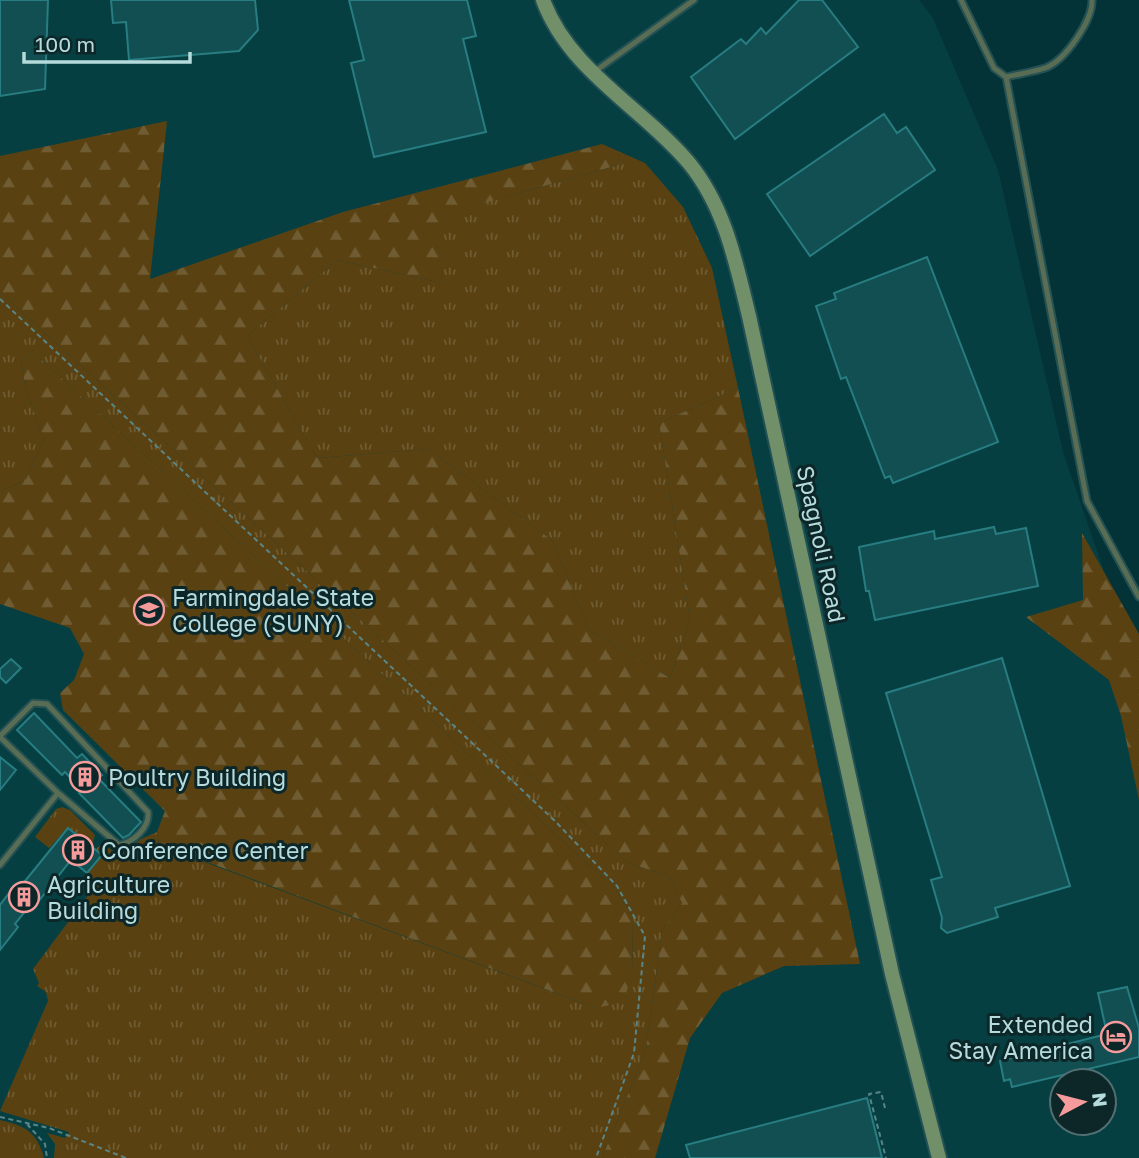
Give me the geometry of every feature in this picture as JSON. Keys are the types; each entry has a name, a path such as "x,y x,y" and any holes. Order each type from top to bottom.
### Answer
{"main road":[{"name":"Spagnoli Road","path":"543,0 558,29 594,72 687,162 712,200 733,252 889,961 939,1158"}],"lane":[{"path":"594,72 694,0"},
{"path":"961,0 994,68 1006,77 1087,501 1139,597"},
{"path":"1006,77 1048,67 1079,36 1092,9 1092,0"},
{"path":"33,703 47,704 148,812 146,827 119,845 58,793 0,736 33,703"},
{"path":"0,865 58,793"}],"path":[{"path":"0,299 555,821 617,886 645,936 634,1053 596,1158"},
{"path":"886,1108 881,1091 869,1094 886,1158"},
{"path":"0,1117 50,1128 126,1158"},
{"path":"27,1123 45,1144 47,1158"}],"shaded area":[{"path":"0,0 919,0 933,18 998,170 1063,452 1129,644 1139,660 1139,1158 0,1158"}],"green space":[{"path":"167,121 150,279 343,212 602,144 620,152 618,165 439,216 442,283 337,260 247,336 317,458 428,449 553,541 588,629 670,678 690,620 659,423 738,388 860,964 784,966 722,993 690,1038 655,1158 602,1158 646,1050 662,930 682,903 669,876 628,863 0,292 0,156"},
{"path":"620,152 645,163 683,207 712,268 738,388 659,423 690,620 670,678 588,629 553,541 428,449 317,458 247,336 337,260 442,283 438,216 618,165"},
{"path":"0,292 628,863 669,876 682,903 662,930 646,1050 602,1158 54,1158 55,1144 47,1133 65,1138 69,1132 0,1111 48,1001 46,992 37,986 39,983 33,969 89,894 93,884 87,874 103,855 96,849 101,844 121,855 141,839 157,832 159,845 596,1008 632,975 633,916 617,891 32,351 21,361 25,385 44,440 25,481 0,491"},
{"path":"32,351 617,891 633,916 632,975 623,1002 596,1008 159,844 157,832 165,811 63,710 60,693 74,680 84,654 70,628 0,604 0,491 25,481 44,440 25,385 21,361"},
{"path":"1082,533 1139,634 1139,800 1121,716 1109,680 1026,617 1083,600"},
{"path":"62,807 70,810 95,835 92,845 68,827 49,848 35,837 56,809"},
{"path":"0,1120 24,1128 34,1136 44,1158 0,1158"}],"building":[{"path":"0,0 48,0 45,89 0,96"},
{"path":"111,0 255,0 258,30 239,51 129,60 126,22 113,23"},
{"path":"349,0 467,0 476,36 463,39 486,132 374,157 351,63 364,60"},
{"path":"799,0 822,0 858,47 735,139 691,77 741,39 746,44 761,28 766,34"},
{"path":"884,114 897,133 906,127 935,170 810,256 767,194"},
{"path":"927,257 998,442 893,483 890,476 885,478 846,377 841,379 816,306 836,299 834,293"},
{"path":"994,527 996,534 1026,528 1038,586 875,620 869,591 866,591 859,547 934,531 935,539"},
{"path":"1002,658 1070,886 995,908 998,917 947,933 941,928 942,918 931,880 942,877 886,693"},
{"path":"11,659 21,668 6,683 0,677 0,669"},
{"name":"Poultry Building","path":"34,713 77,758 82,754 102,775 98,778 141,822 129,835 123,838 79,793 82,790 65,772 62,775 17,730"},
{"path":"0,757 16,770 0,790"},
{"name":"Agriculture Building","path":"68,828 102,855 87,873 71,860 34,907 31,904 15,924 18,927 0,950 0,905 13,888 17,891"},
{"name":"Extended Stay America","path":"1127,987 1139,1028 1139,1057 1097,1067 1048,1067 1048,1078 1012,1087 1010,1079 1004,1081 1000,1061 1107,1034 1098,993"},
{"path":"867,1098 882,1158 690,1158 686,1145"}],"place":[{"name":"Farmingdale State College (SUNY)","path":"149,610"},
{"name":"Poultry Building","path":"85,777"},
{"name":"Conference Center","path":"78,850"},
{"name":"Agriculture Building","path":"24,897"},
{"name":"Extended Stay America","path":"1116,1037"}]}
